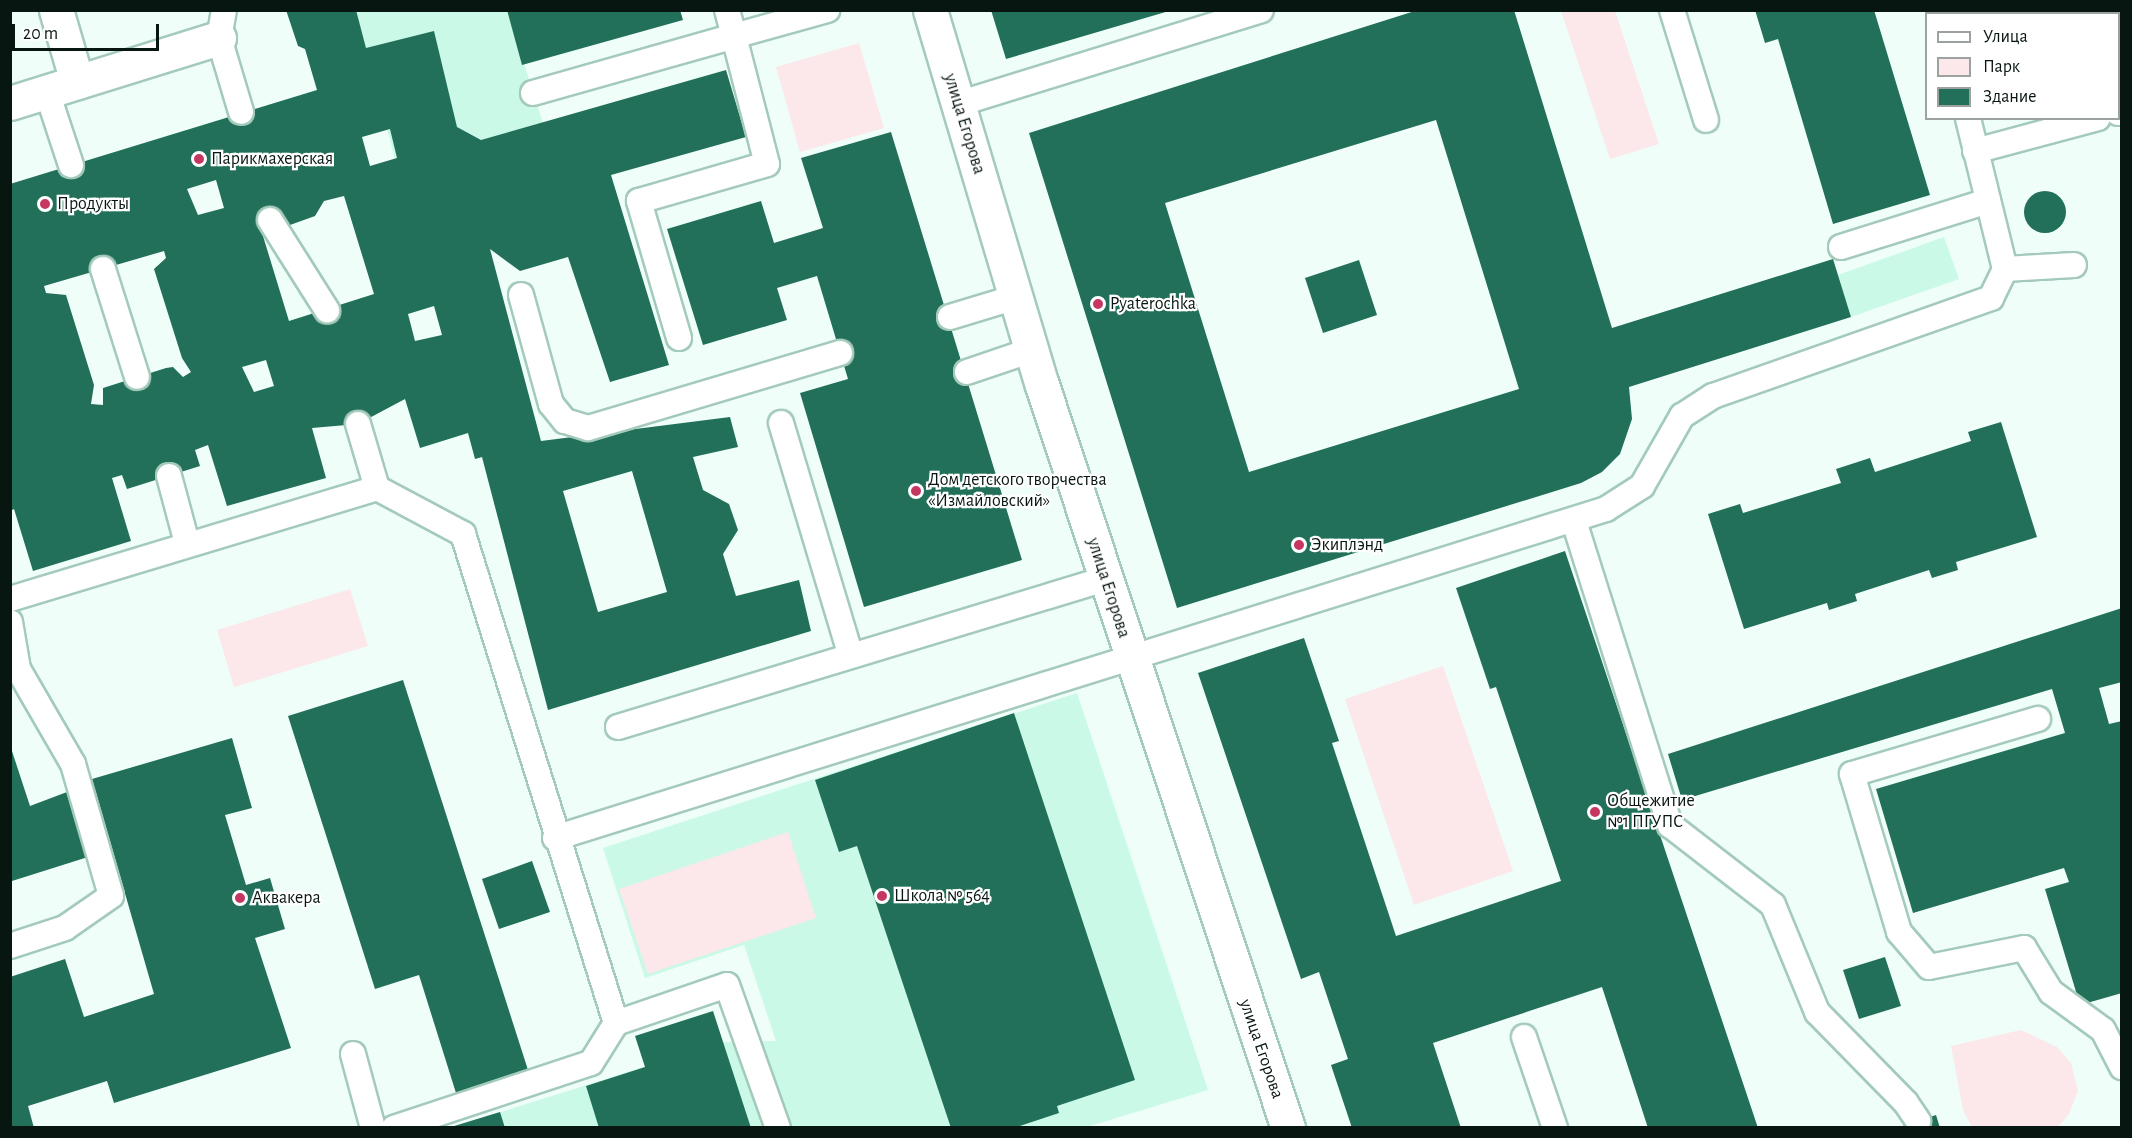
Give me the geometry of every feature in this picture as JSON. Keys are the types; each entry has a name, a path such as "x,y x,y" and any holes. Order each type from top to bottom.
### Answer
{"street":[{"path":"56,10 62,87"},
{"name":"улица Егорова","path":"930,10 1032,350 1105,579 1288,1128"},
{"path":"10,103 62,87 222,24"}],"lane":[{"path":"679,338 639,201 767,164 727,10"},
{"path":"532,93 826,10"},
{"path":"958,104 1261,10"},
{"path":"1672,10 1706,120"},
{"path":"222,24 241,112"},
{"path":"62,87 70,165"},
{"path":"555,838 1130,657 1574,521 1606,509 1642,486 1682,416 1713,396 1991,298 2005,269 1968,120"},
{"path":"1975,151 2091,120"},
{"path":"1841,247 1988,201"},
{"path":"270,220 327,310"},
{"path":"2005,269 2074,265"},
{"path":"103,269 137,377"},
{"path":"521,295 551,404 565,421 588,428 840,353"},
{"path":"950,317 1016,297"},
{"path":"967,372 1032,350"},
{"path":"781,423 851,656"},
{"path":"358,424 377,488"},
{"path":"169,476 187,543"},
{"path":"10,599 187,543 377,488 463,534 555,838 616,1023"},
{"path":"1574,521 1670,825 1773,904 1817,1012 1906,1103 1918,1121"},
{"path":"618,727 1105,579"},
{"path":"10,622 14,670 73,764 117,893 65,928 10,946"},
{"path":"2038,718 1852,774 1899,932 1929,967 2024,948 2051,992 2103,1030 2121,1067"},
{"path":"394,1128 591,1063 616,1023 727,985 778,1128"},
{"path":"1524,1036 1555,1128"},
{"path":"353,1054 373,1128"}],"shaded area":[{"path":"356,11 507,11 543,123 414,231"},
{"path":"1944,237 1959,279 1851,317 1838,275"},
{"name":"Школа № 564","path":"1077,693 1208,1090 1087,1127 450,1128 724,1042 776,1041 744,945 645,978 603,848"}],"green space":[{"path":"1561,11 1615,11 1659,144 1610,159"},
{"path":"859,43 884,128 800,152 776,67"},
{"path":"350,589 368,646 234,687 217,630"},
{"path":"1443,666 1513,871 1414,905 1345,699"},
{"path":"788,832 816,918 648,974 619,889"},
{"path":"2021,1030 2057,1047 2071,1063 2078,1091 2069,1114 2058,1127 1972,1127 1963,1110 1951,1046"}],"building":[{"path":"286,10 356,10 366,48 434,31 457,127 481,140 726,70 746,137 611,175 669,365 610,382 568,257 520,271 490,249 541,441 730,417 738,447 693,457 703,490 729,504 738,530 723,554 736,596 799,580 811,631 548,710 482,457 475,459 468,433 420,448 405,399 358,424 312,428 326,478 227,506 208,445 195,450 200,466 127,489 122,475 112,478 131,541 33,571 14,509 10,511 10,184 317,90 305,49 298,46","holes":["390,129 397,158 370,166 362,137","216,180 224,208 198,215 187,189","344,196 374,294 289,321 259,223 275,218 290,225 315,216 324,201","164,251 166,258 154,269 182,358 191,372 183,377 173,367 166,368 103,388 103,405 91,404 94,385 66,295 46,293 44,286","434,306 442,335 415,341 408,314","266,360 274,386 254,392 242,367","632,471 667,592 598,612 563,491"]},
{"path":"507,10 680,10 683,20 522,65"},
{"path":"991,10 1169,10 1169,11 1006,59"},
{"path":"1418,10 1514,10 1612,328 1833,259 1851,317 1629,387 1632,419 1620,454 1602,472 1581,483 1177,608 1029,133","holes":["1436,120 1519,389 1249,472 1165,203"]},
{"path":"1755,10 1874,10 1930,195 1833,224 1778,39 1765,43"},
{"path":"2005,10 2122,10 2122,71 2120,12"},
{"path":"891,132 1022,560 864,607 800,393 848,379 817,276 777,288 787,320 703,345 667,229 761,201 774,243 823,228 801,158"},
{"path":"2045,191 2060,197 2066,212 2060,227 2045,233 2030,227 2024,212 2030,197"},
{"path":"1359,260 1377,315 1323,333 1305,278"},
{"path":"2001,422 2037,537 1956,562 1958,570 1932,578 1929,570 1855,594 1857,601 1829,610 1827,603 1744,629 1708,514 1740,504 1743,513 1841,483 1836,469 1870,458 1875,472 1971,441 1968,432"},
{"name":"Общежитие №1 ПГУПС","path":"1565,551 1758,1128 1648,1128 1602,987 1433,1043 1461,1128 1352,1128 1331,1065 1348,1059 1319,972 1301,979 1198,673 1304,638 1339,741 1332,743 1396,936 1561,881 1496,687 1490,689 1456,588"},
{"path":"2122,608 2122,682 2099,688 2109,724 2122,721 2122,993 2080,1005 2045,889 2069,882 2064,868 1913,913 1876,789 2065,733 2052,689 1682,800 1668,754"},
{"path":"403,680 528,1070 456,1093 419,975 375,989 288,716"},
{"path":"1014,713 1135,1080 1057,1106 1059,1113 1014,1128 951,1128 857,846 839,852 815,780"},
{"path":"232,738 252,808 225,815 246,885 270,878 285,929 255,938 291,1048 114,1103 107,1081 28,1106 34,1128 10,1128 10,977 65,959 84,1017 154,994 92,779"},
{"path":"10,745 30,806 67,792 88,857 12,881"},
{"path":"532,861 550,912 499,929 482,879"},
{"path":"1885,957 1901,1006 1859,1019 1843,970"},
{"path":"713,1011 751,1128 599,1128 586,1086 645,1067 635,1036"},
{"path":"500,1112 505,1128 451,1127"},
{"path":"1936,1115 1940,1128 1900,1128 1900,1127"}],"place":[{"name":"Парикмахерская","path":"199,159"},
{"name":"Продукты","path":"45,204"},
{"name":"Pyaterochka","path":"1098,304"},
{"name":"Дом детского творчества «Измайловский»","path":"916,491"},
{"name":"Экиплэнд","path":"1299,545"},
{"name":"Общежитие №1 ПГУПС","path":"1595,812"},
{"name":"Школа № 564","path":"882,896"},
{"name":"Аквакера","path":"240,898"}]}
